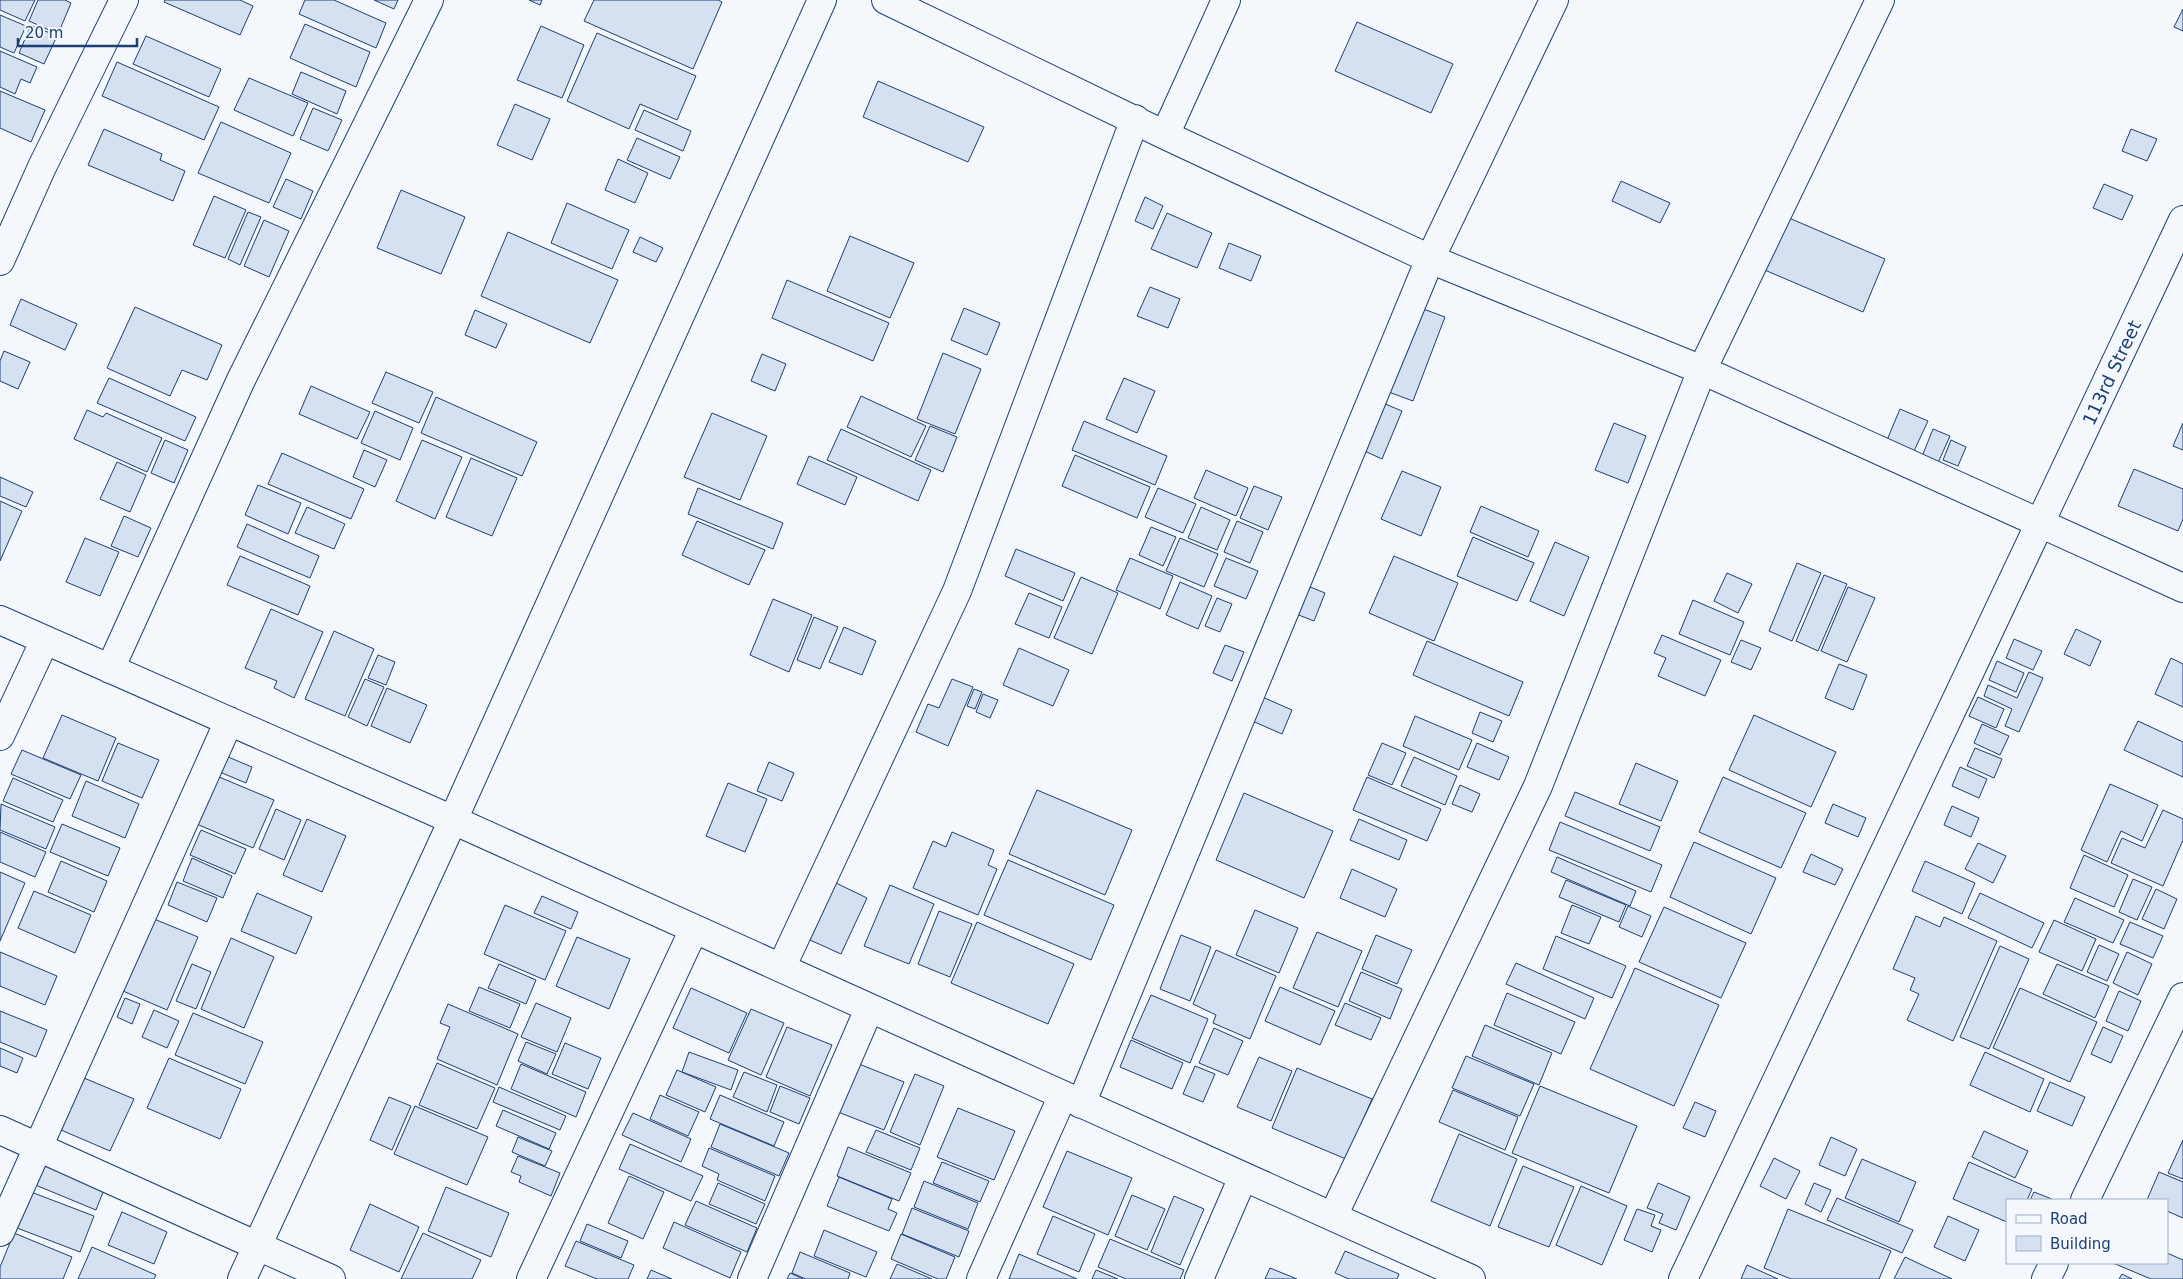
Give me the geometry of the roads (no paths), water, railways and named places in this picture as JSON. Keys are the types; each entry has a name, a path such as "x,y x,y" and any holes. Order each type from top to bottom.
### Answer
{"street":[{"path":"0,261 50,151 124,0"},
{"path":"110,669 240,382 429,0"},
{"path":"242,1279 452,820 822,0"},
{"path":"886,0 1165,135 1430,259 1702,370 2040,525 2183,588"},
{"path":"1165,135 1226,0"},
{"path":"981,1279 1072,1100 1430,259 1554,0"},
{"path":"1333,1216 1538,786 1702,370 1880,0"},
{"path":"781,968 957,591 1135,119"},
{"name":"113rd Street","path":"1683,1279 2183,220"},
{"path":"0,620 452,820 1333,1216 1428,1270 1471,1279"},
{"path":"0,736 45,640"},
{"path":"0,1232 229,721"},
{"path":"532,1279 694,930"},
{"path":"2084,1199 2183,997"},
{"path":"752,1279 869,1008"},
{"path":"0,1130 331,1279"},
{"path":"1199,1279 1243,1176"},
{"path":"2046,1279 2054,1264"}]}
